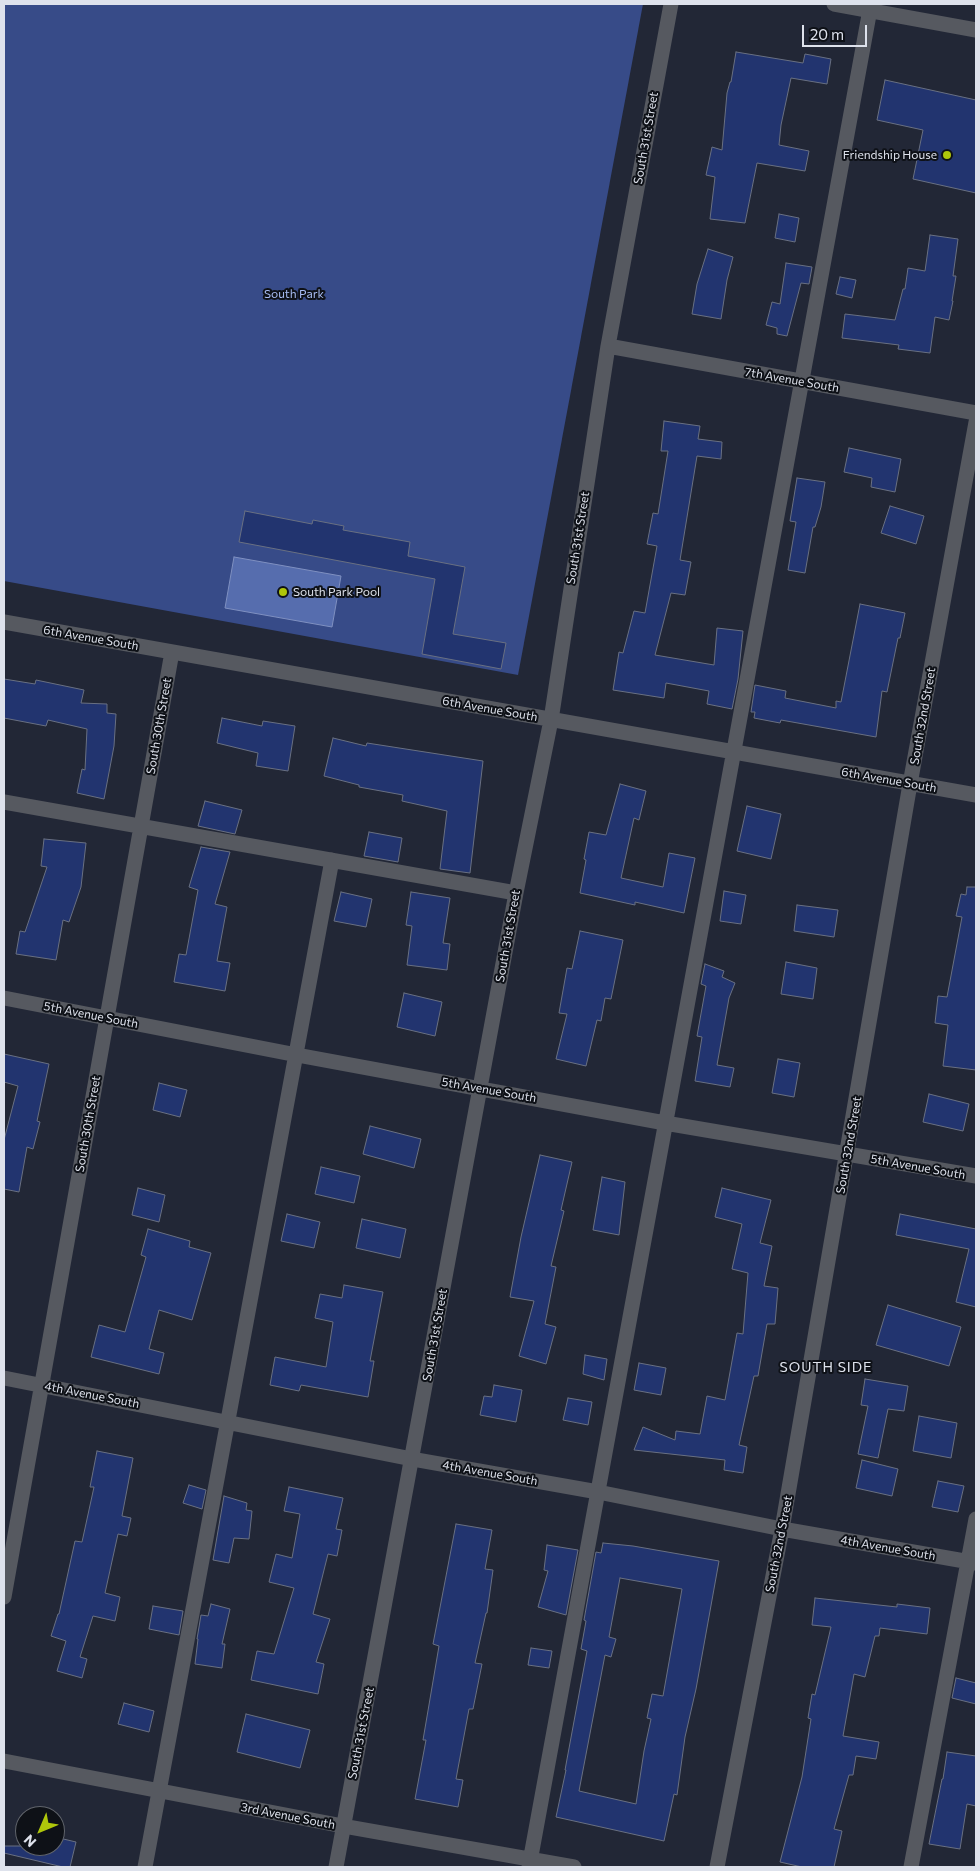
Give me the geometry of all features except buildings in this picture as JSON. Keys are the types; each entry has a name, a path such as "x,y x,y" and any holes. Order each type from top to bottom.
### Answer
{"street":[{"name":"South 31st Street","path":"336,1867 516,893 550,720 608,346 671,4"},
{"path":"834,4 871,7 976,30"},
{"path":"530,1864 871,7"},
{"name":"7th Avenue South","path":"608,346 976,413"},
{"name":"South 32nd Street","path":"717,1867 782,1529 848,1155 910,784 976,422"},
{"name":"6th Avenue South","path":"4,622 976,795"},
{"name":"South 30th Street","path":"4,1597 172,652"},
{"path":"4,802 141,828 516,893"},
{"path":"145,1867 332,860"},
{"name":"5th Avenue South","path":"4,998 297,1055 665,1123 976,1176"},
{"name":"4th Avenue South","path":"4,1378 412,1459 973,1563"},
{"path":"911,1867 973,1563 976,1519"},
{"name":"3rd Avenue South","path":"4,1761 530,1864 574,1867"}],"green space":[{"name":"South Park","path":"4,4 643,4 518,675 4,581"}],"shaded area":[{"name":"South Park Pool","path":"234,557 341,576 332,627 225,608"}],"place":[{"name":"Friendship House","path":"947,155"},
{"name":"South Park Pool","path":"283,592"}],"district":[{"name":"SOUTH SIDE","path":"826,1367"}]}
